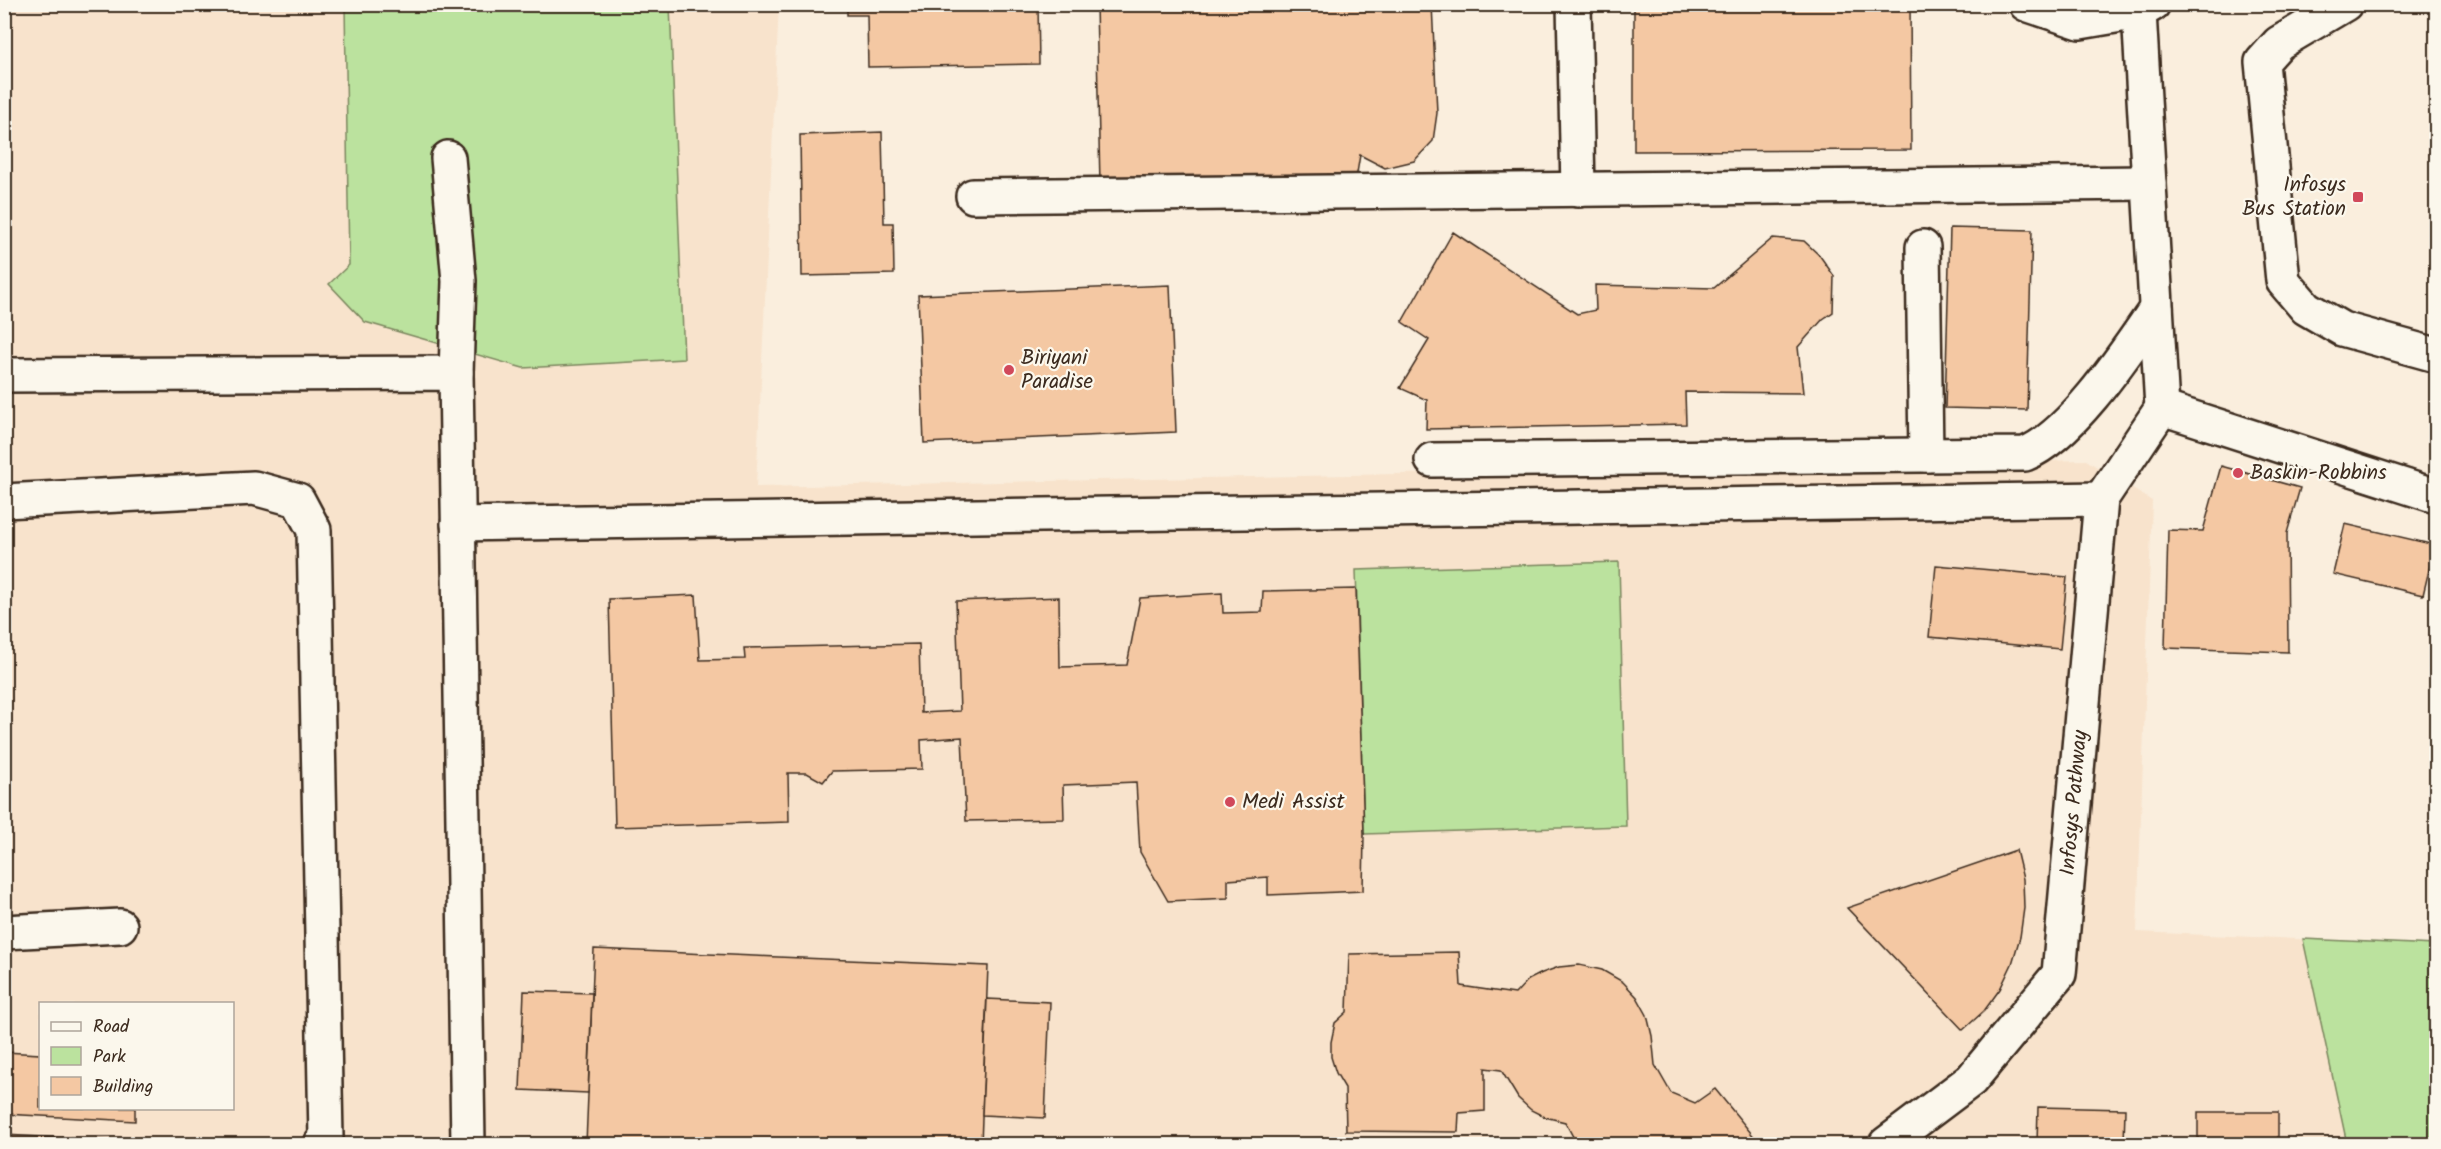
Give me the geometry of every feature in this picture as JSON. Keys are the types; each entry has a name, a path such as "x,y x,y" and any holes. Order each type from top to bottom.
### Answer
{"street":[{"path":"1574,4 1578,190"},
{"path":"2026,4 2080,22 2140,7 2162,408 2436,496"},
{"path":"2345,4 2279,43 2262,62 2283,281 2306,308 2342,329 2436,356"},
{"path":"448,158 459,281 456,373 468,1144"},
{"path":"973,196 2149,183"},
{"path":"1923,247 1926,455"},
{"path":"1432,460 2025,454 2039,449 2065,428 2124,356 2156,309"},
{"path":"4,375 456,373"},
{"name":"Infosys Pathway","path":"1886,1144 1971,1080 2059,974 2101,499 2162,408"},
{"path":"4,501 254,488 298,500 314,530 326,1138 321,1144"},
{"path":"458,524 2101,499"},
{"path":"4,932 120,926"}],"shaded area":[{"path":"5,5 779,5 756,487 2086,460 2152,501 2137,932 2436,945 2436,1144 5,1144"}],"green space":[{"path":"345,5 670,5 684,359 523,368 365,322 329,284 349,265"},
{"path":"1619,562 1626,826 1364,834 1356,570"},
{"path":"2303,939 2436,945 2436,1144 2347,1144"}],"building":[{"path":"847,4 1038,4 1039,64 868,67 867,15 847,15"},
{"path":"1096,4 1432,4 1437,113 1433,141 1414,161 1385,168 1360,155 1356,179 1100,184"},
{"path":"1634,4 1910,4 1911,150 1634,151"},
{"path":"882,132 884,223 893,223 894,274 802,276 800,135"},
{"path":"1950,228 2032,230 2027,410 1945,408"},
{"path":"1453,232 1577,314 1596,310 1595,285 1714,288 1773,238 1804,241 1820,256 1834,276 1833,312 1823,319 1798,347 1803,393 1685,392 1686,424 1426,429 1427,400 1400,388 1429,340 1402,322"},
{"path":"1170,285 1176,432 924,443 918,295"},
{"path":"2221,466 2300,488 2287,533 2288,652 2165,648 2168,530 2203,531"},
{"path":"2345,524 2435,545 2423,595 2333,574"},
{"path":"1936,565 2067,577 2060,649 1929,637"},
{"path":"1356,589 1364,834 1363,891 1268,895 1268,877 1228,880 1228,898 1168,901 1140,852 1136,782 1063,785 1064,819 966,821 962,737 921,740 922,769 832,771 823,782 807,773 788,773 789,822 615,827 609,599 696,595 700,660 745,659 744,648 919,644 921,713 960,711 956,601 1059,597 1060,667 1127,665 1140,598 1222,593 1223,613 1262,612 1263,591"},
{"path":"2016,850 2023,879 2024,908 2020,937 2012,964 2000,989 1984,1011 1963,1030 1847,908"},
{"path":"594,949 988,966 981,1144 586,1144"},
{"path":"1459,952 1461,986 1515,994 1528,980 1542,973 1559,967 1579,965 1602,970 1623,982 1637,997 1647,1015 1655,1065 1671,1093 1695,1103 1715,1089 1760,1144 1577,1144 1565,1122 1545,1117 1531,1110 1518,1098 1501,1070 1485,1068 1485,1111 1459,1113 1458,1132 1346,1131 1345,1088 1336,1073 1331,1057 1331,1042 1335,1023 1347,1012 1349,954"},
{"path":"524,991 592,993 588,1093 520,1090"},
{"path":"987,999 1050,1002 1045,1118 982,1115"},
{"path":"4,1052 39,1054 39,1110 135,1110 135,1121 4,1114"},
{"path":"2038,1107 2125,1109 2124,1144 2037,1144"},
{"path":"2198,1112 2278,1112 2278,1144 2198,1144"},
{"path":"4,1135 180,1144 4,1144"}],"place":[{"name":"Infosys Bus Station","path":"2358,197"},
{"name":"Biriyani Paradise","path":"1009,370"},
{"name":"Baskin-Robbins","path":"2238,473"},
{"name":"Medi Assist","path":"1230,802"}]}
